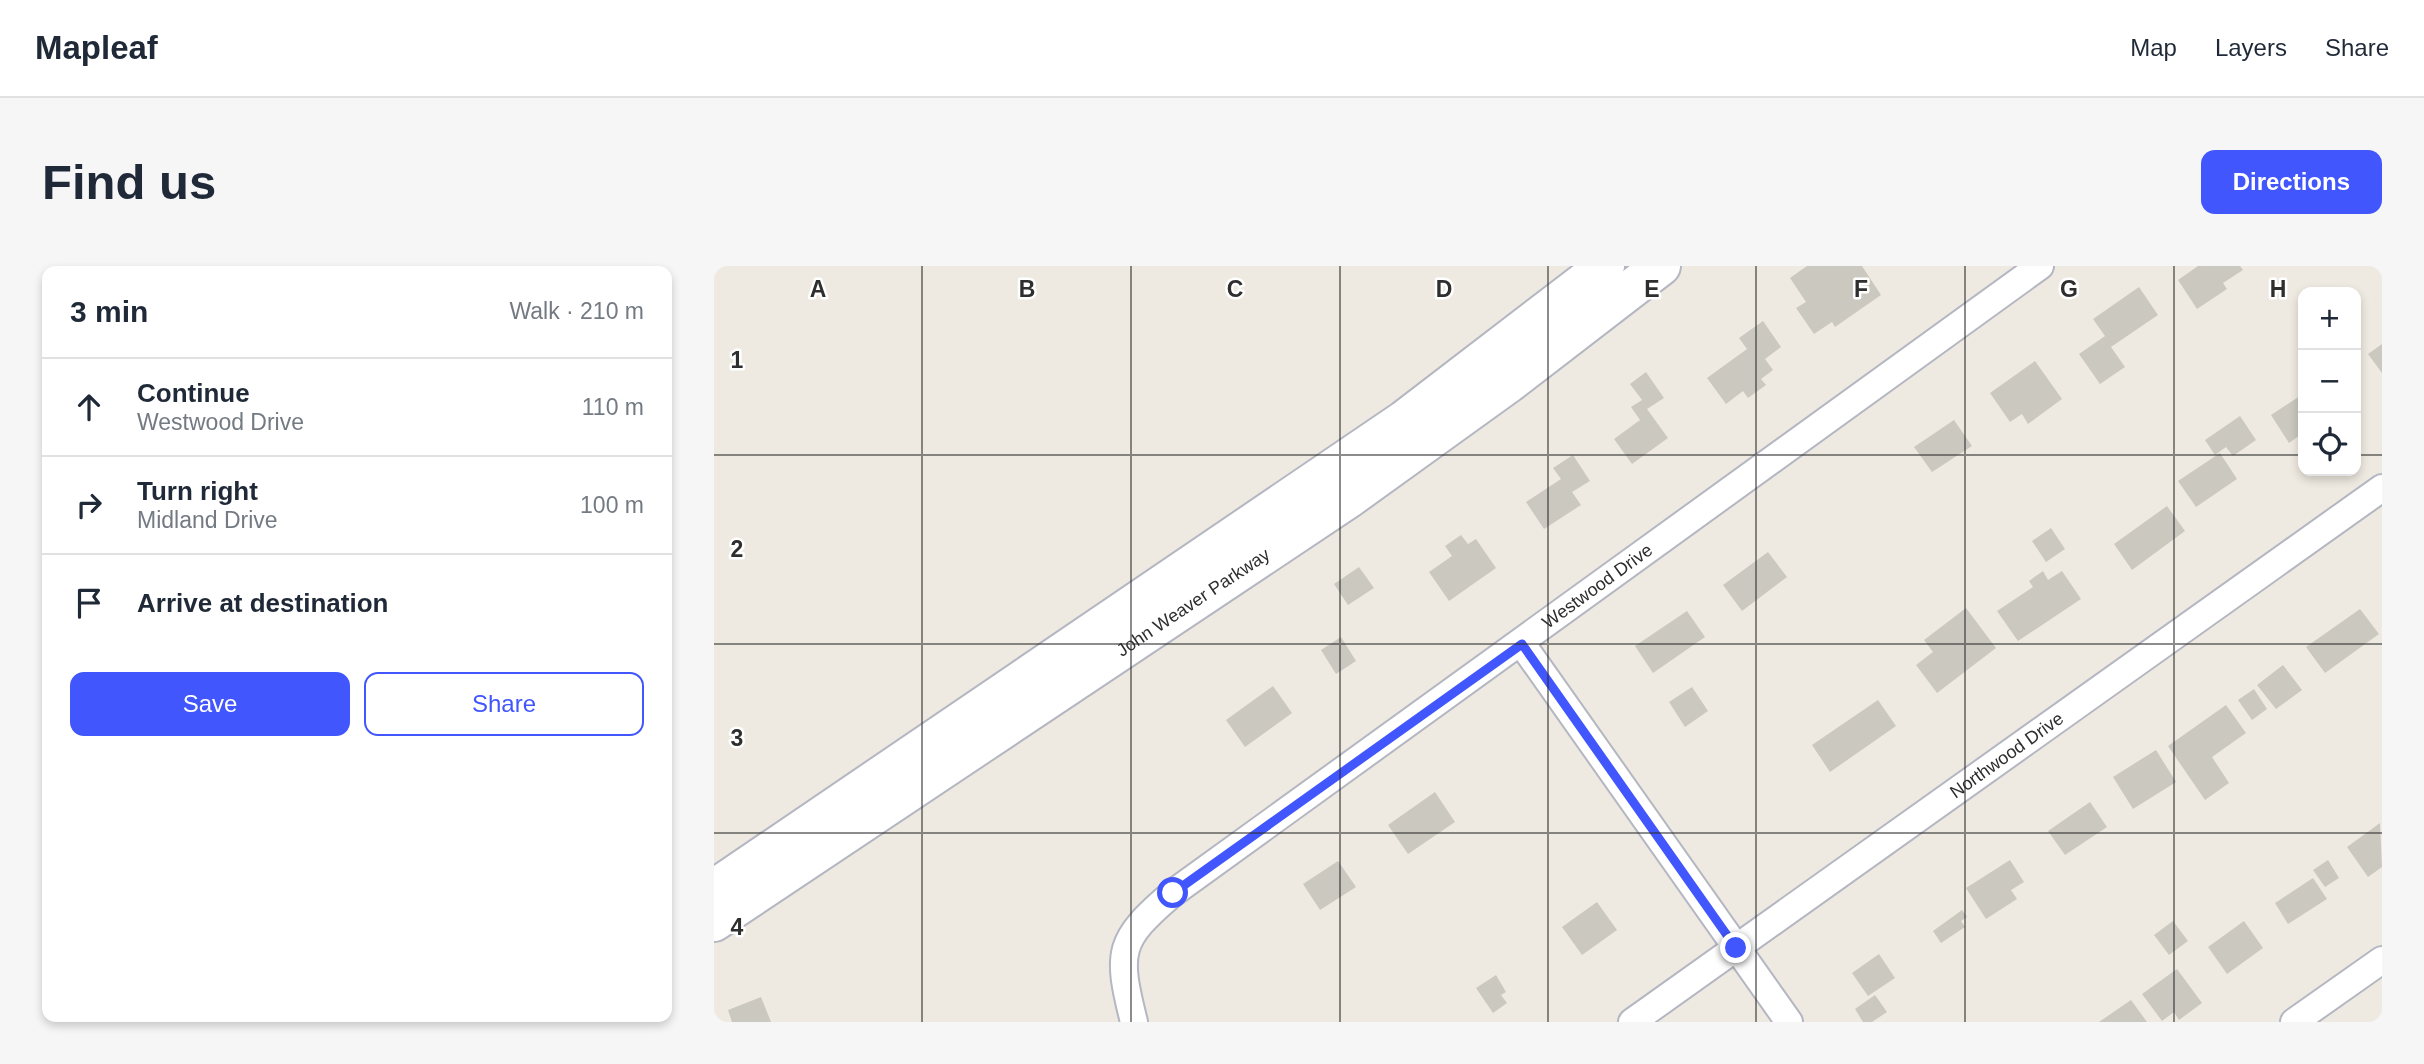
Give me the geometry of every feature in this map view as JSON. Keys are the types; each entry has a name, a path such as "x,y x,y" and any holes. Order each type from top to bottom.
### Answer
{"main road":[{"name":"John Weaver Parkway","path":"714,890 1404,420 1605,266"},
{"name":"John Weaver Parkway","path":"714,922 1358,492 1509,383 1661,266"}],"street":[{"name":"Westwood Drive","path":"1134,1022 1122,971 1126,942 1144,918 1173,893 1522,644 2040,266"},
{"name":"Northwood Drive","path":"1632,1022 2382,488"},
{"path":"1522,644 1789,1022"},
{"path":"2294,1022 2382,960"}],"building":[{"path":"1807,266 1862,266 1881,295 1835,327 1832,322 1814,334 1796,308 1806,302 1790,278"},
{"path":"2198,266 2240,266 2243,270 2223,283 2227,289 2197,309 2178,280"},
{"path":"2139,287 2158,315 2111,347 2125,367 2100,384 2079,354 2105,336 2093,319"},
{"path":"1763,321 1781,347 1765,359 1773,370 1761,379 1766,385 1748,398 1743,391 1726,404 1707,378 1747,349 1739,338"},
{"path":"2382,344 2382,373 2368,354"},
{"path":"2035,361 2062,399 2028,424 2022,414 2010,422 1990,393"},
{"path":"1646,372 1664,398 1647,409 1668,438 1632,464 1614,439 1640,420 1631,407 1642,400 1630,384"},
{"path":"2298,397 2298,437 2289,443 2271,415"},
{"path":"2240,416 2256,440 2233,456 2226,447 2215,455 2205,440"},
{"path":"1954,420 1972,446 1932,472 1914,447"},
{"path":"2220,453 2237,479 2196,507 2178,481"},
{"path":"1573,455 1590,481 1572,492 1581,505 1544,529 1526,502 1561,479 1553,468"},
{"path":"2167,506 2185,531 2132,570 2114,544"},
{"path":"2051,528 2065,549 2046,562 2032,541"},
{"path":"1461,535 1468,544 1476,539 1496,568 1449,601 1429,572 1452,556 1445,546"},
{"path":"1768,552 1787,577 1742,611 1723,585"},
{"path":"1359,567 1374,588 1348,605 1334,584"},
{"path":"2043,571 2048,580 2062,571 2081,599 2018,641 1997,611 2033,587 2029,581"},
{"path":"1966,608 1996,648 1937,693 1916,665 1933,652 1924,640"},
{"path":"2360,609 2379,634 2325,673 2306,647"},
{"path":"1687,611 1705,637 1653,673 1635,646"},
{"path":"1341,637 1356,661 1336,674 1321,650"},
{"path":"2283,665 2302,690 2276,709 2257,685"},
{"path":"1273,686 1292,713 1245,747 1226,720"},
{"path":"1692,687 1708,711 1685,727 1669,702"},
{"path":"2254,689 2267,709 2252,720 2238,700"},
{"path":"1878,700 1896,726 1830,772 1812,745"},
{"path":"2226,705 2246,733 2212,757 2229,783 2205,800 2168,746"},
{"path":"2156,750 2176,782 2133,809 2113,777"},
{"path":"1435,792 1455,822 1408,854 1388,825"},
{"path":"2090,802 2107,827 2065,855 2048,831"},
{"path":"2380,823 2382,867 2368,877 2347,847"},
{"path":"2010,860 2024,882 2011,890 2017,899 1986,919 1966,888"},
{"path":"2328,860 2339,878 2325,887 2313,870"},
{"path":"1338,861 1356,887 1320,910 1303,884"},
{"path":"2313,878 2327,899 2288,924 2275,903"},
{"path":"1597,902 1617,930 1582,955 1562,927"},
{"path":"1962,910 1967,917 1961,921 1965,927 1941,943 1933,931"},
{"path":"2173,921 2188,941 2169,955 2154,935"},
{"path":"2244,921 2263,948 2227,974 2208,947"},
{"path":"1879,954 1895,978 1868,996 1852,973"},
{"path":"2177,969 2202,1003 2179,1020 2174,1012 2162,1021 2142,994"},
{"path":"1496,975 1506,992 1501,995 1507,1003 1493,1013 1476,988"},
{"path":"1875,995 1887,1012 1872,1022 1863,1022 1855,1009"},
{"path":"761,997 771,1022 732,1022 728,1010"},
{"path":"2131,1000 2147,1022 2099,1022"}],"route":[{"path":"1173,893 1522,644 1736,948"}]}
